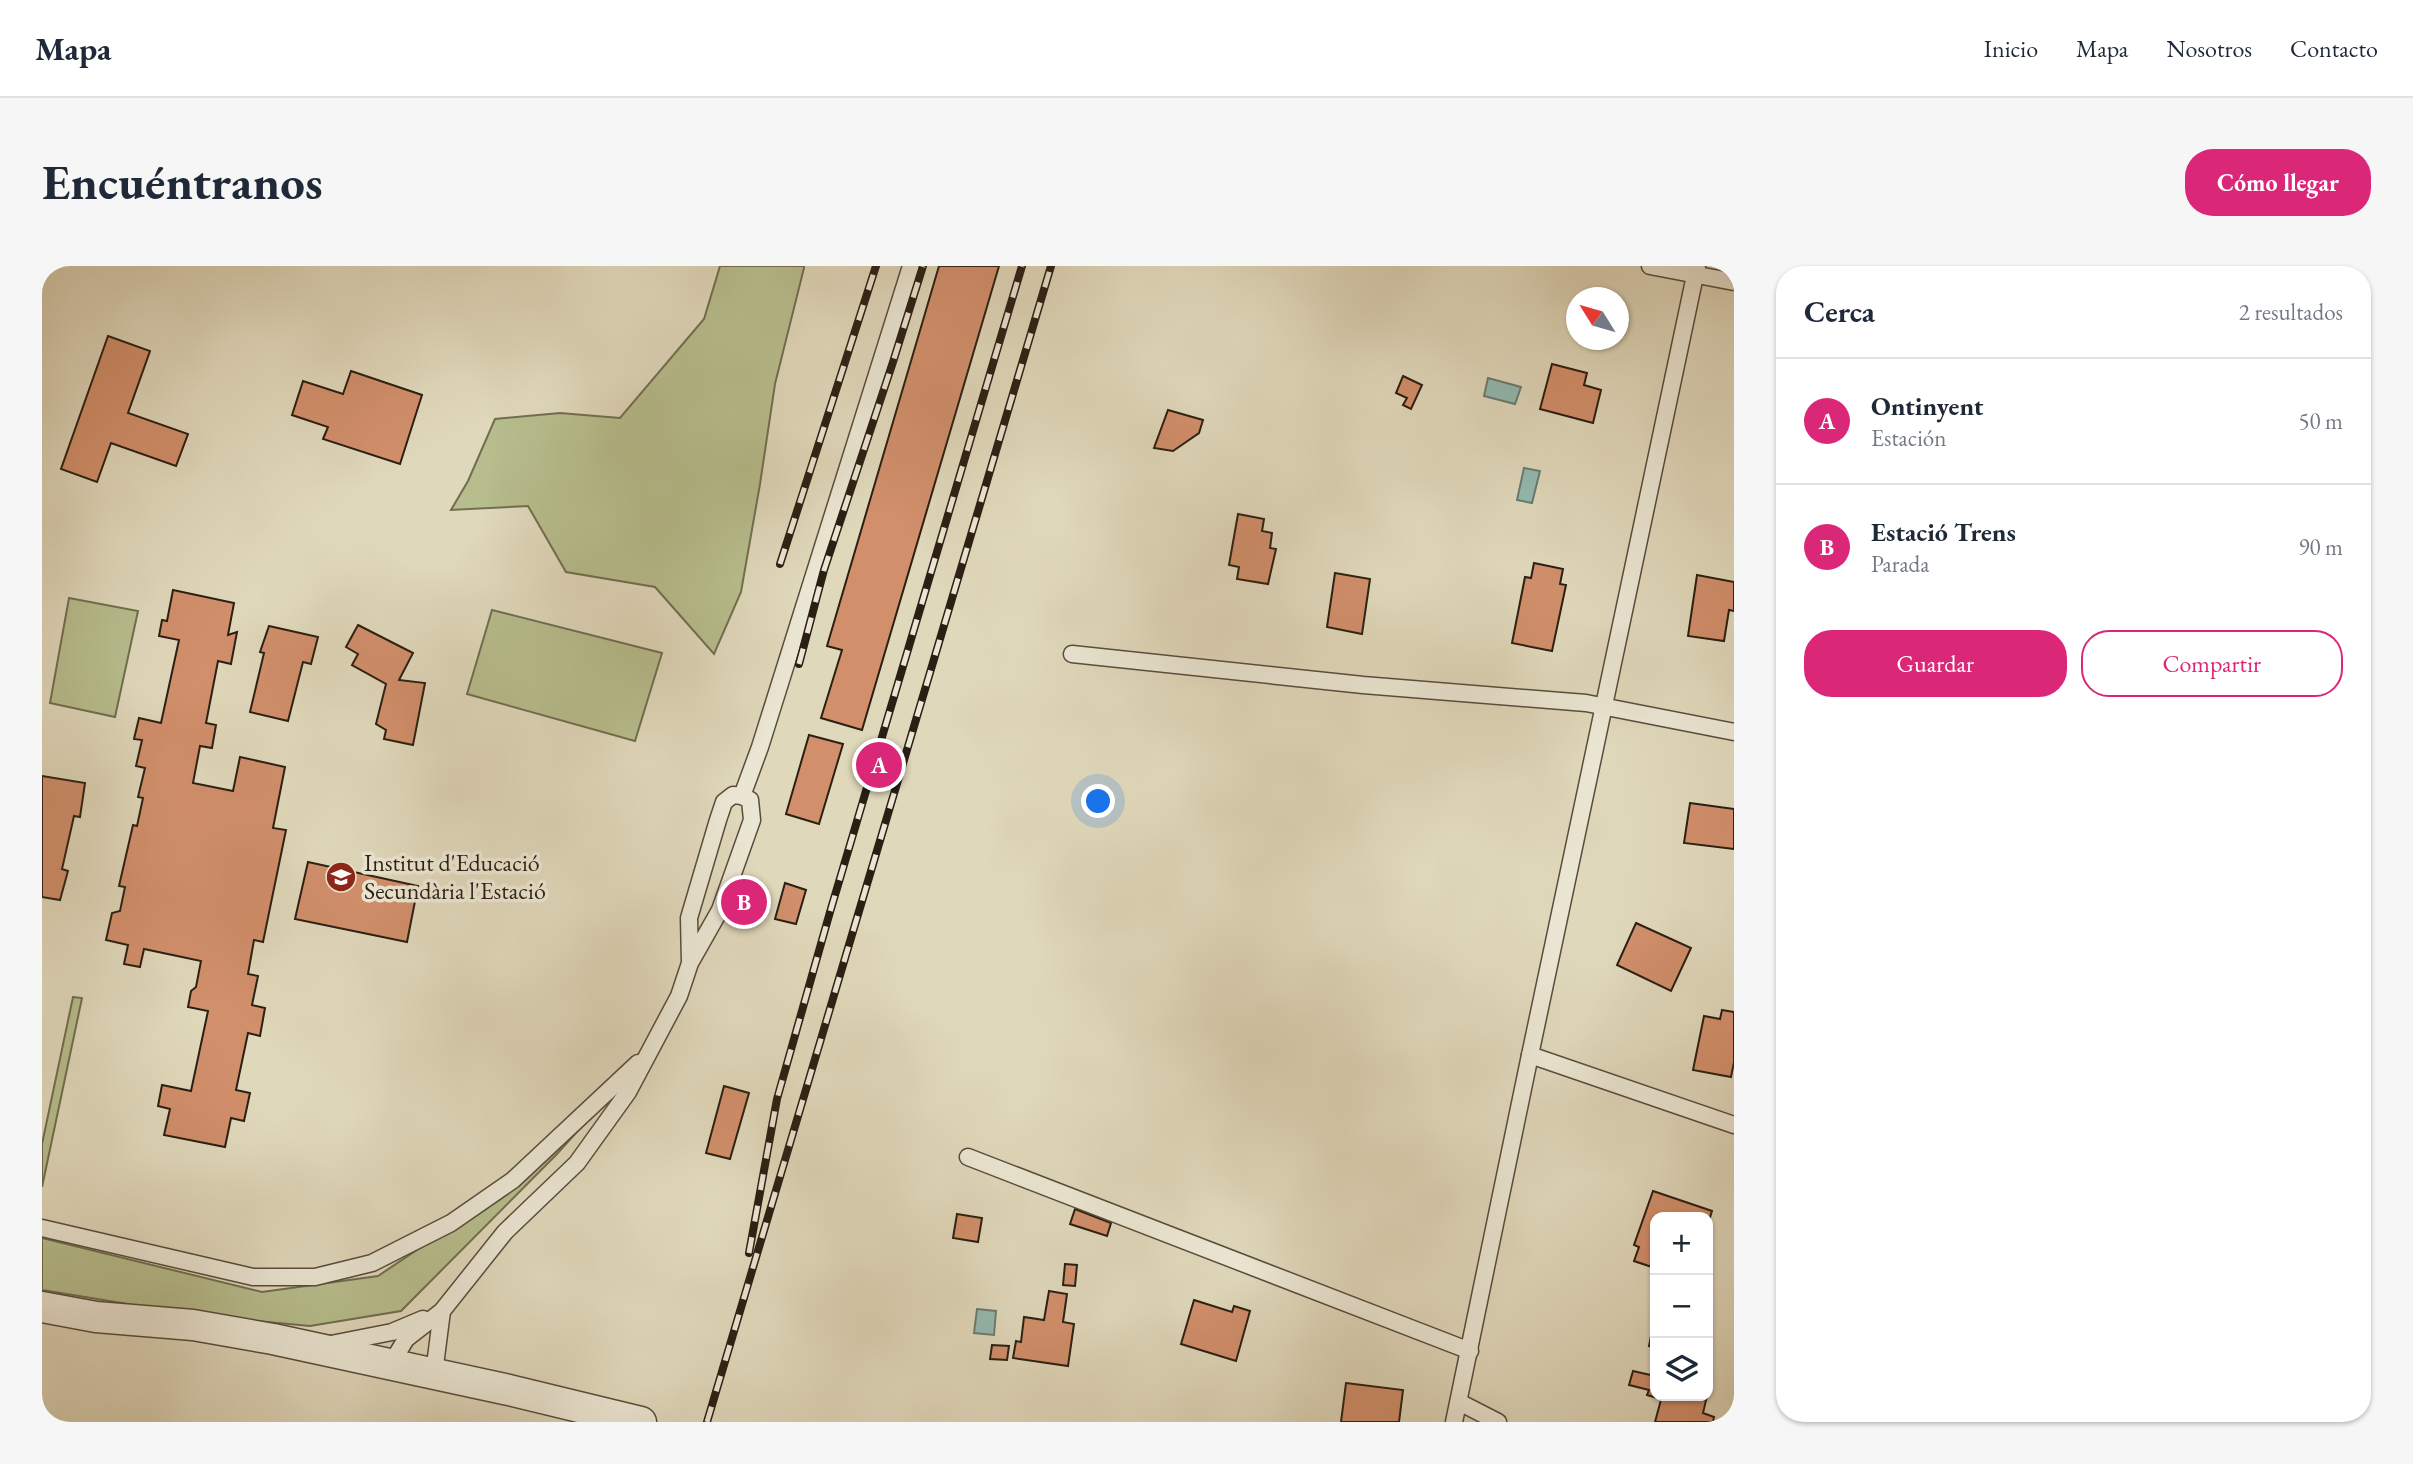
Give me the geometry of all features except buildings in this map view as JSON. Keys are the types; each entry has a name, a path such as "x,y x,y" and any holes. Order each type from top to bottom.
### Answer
{"street":[{"path":"42,1307 96,1317 193,1325 313,1348 434,1373 641,1422"}],"lane":[{"path":"742,796 764,734 911,266"},
{"path":"1650,266 1695,271 1734,282"},
{"path":"1454,1422 1695,271"},
{"path":"1072,654 1363,685 1586,703 1734,732"},
{"path":"398,1366 394,1359 406,1339 442,1311 505,1233 577,1163 628,1092 678,996 690,963 720,909 752,820 750,800 742,796 733,795 724,802 718,820 689,918 690,963"},
{"path":"42,1228 253,1277 315,1278 372,1263 451,1223 513,1180 650,1052"},
{"path":"1530,1055 1734,1125"},
{"path":"968,1157 1470,1351"},
{"path":"313,1348 392,1332 442,1311"},
{"path":"434,1373 442,1311"},
{"path":"1459,1402 1498,1422"}],"green space":[{"path":"720,266 804,268 775,384 741,592 714,654 655,587 566,572 528,506 451,510 468,481 495,419 560,413 620,418 704,319"},
{"path":"69,598 138,611 115,717 50,703"},
{"path":"492,610 662,653 635,741 467,694"},
{"path":"73,997 82,998 42,1187 42,1144"},
{"path":"594,1113 556,1155 401,1311 310,1326 195,1315 42,1290 42,1238 262,1292 378,1276 512,1186"}],"water":[{"path":"1488,378 1521,387 1515,404 1484,396"},
{"path":"1524,468 1540,471 1532,503 1517,500"},
{"path":"977,1309 996,1311 994,1335 974,1333"}],"railway":[{"path":"780,564 876,266"},
{"path":"799,664 824,570 923,266"},
{"path":"749,1253 777,1099 1022,266"},
{"path":"707,1422 1051,266"}],"place":[{"name":"Ontinyent","path":"879,765"},
{"name":"Institut d'Educació Secundària l'Estació","path":"341,877"},
{"name":"Estació Trens","path":"744,902"}]}
